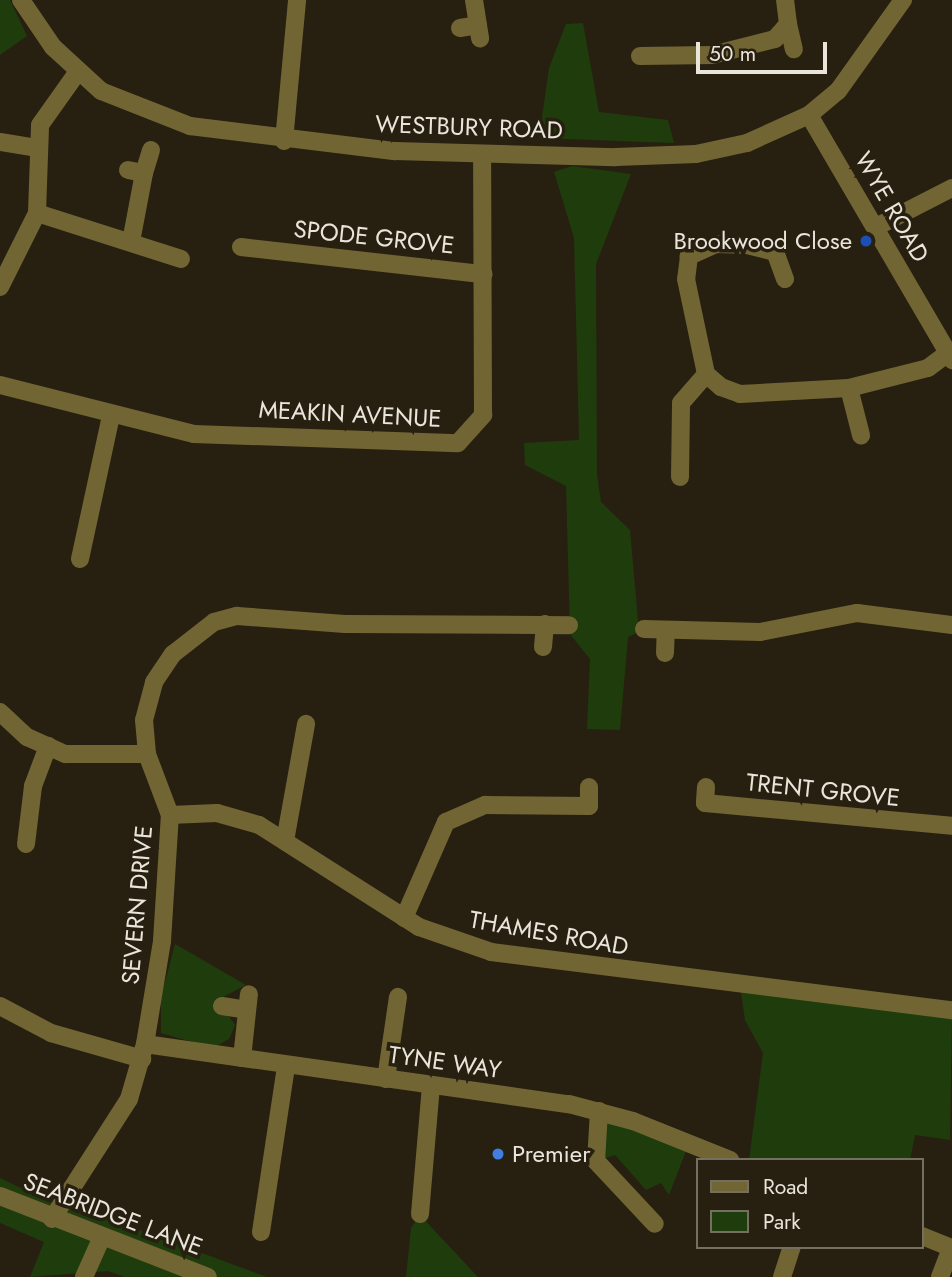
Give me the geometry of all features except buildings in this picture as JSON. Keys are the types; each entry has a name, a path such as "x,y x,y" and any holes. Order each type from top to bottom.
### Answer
{"street":[{"name":"WESTBURY ROAD","path":"22,0 77,73 145,111 284,141 482,156 696,154 747,143 809,116 845,82 903,0"},
{"path":"284,141 297,0"},
{"path":"460,28 479,32 474,0"},
{"path":"785,0 794,49"},
{"path":"640,56 712,55 775,39 788,24"},
{"path":"0,287 37,213 37,148 44,115 77,73"},
{"name":"WYE ROAD","path":"809,116 950,356"},
{"path":"0,142 37,148"},
{"path":"131,242 136,172 151,150"},
{"name":"MEAKIN AVENUE","path":"0,386 111,416 194,434 458,443 483,415 482,156"},
{"path":"876,227 952,187"},
{"path":"37,213 181,259"},
{"path":"785,279 775,252 756,247 716,244 689,256 686,279 706,374 740,394 849,388 928,368 950,356"},
{"name":"SPODE GROVE","path":"242,247 260,258 483,274"},
{"path":"680,477 681,403 706,374"},
{"path":"849,388 861,435"},
{"path":"80,559 111,416"},
{"path":"644,629 760,632 857,613 952,625"},
{"name":"SEVERN DRIVE","path":"52,1219 104,1145 144,1051 162,942 170,816 147,754 144,720 154,682 173,654 214,622 237,615 345,624 569,625"},
{"path":"543,647 545,624"},
{"path":"665,653 666,630"},
{"path":"0,712 48,746 65,754 147,754"},
{"path":"285,842 306,724"},
{"path":"26,844 33,786 48,746"},
{"name":"TRENT GROVE","path":"706,787 705,803 952,826"},
{"path":"404,918 446,822 485,805 577,813 589,806 589,788"},
{"name":"THAMES ROAD","path":"170,816 239,817 285,842 404,918 440,937 545,962 952,1010"},
{"path":"386,1079 398,997"},
{"path":"222,1006 248,1002 242,1058"},
{"name":"TYNE WAY","path":"0,1006 51,1034 144,1051 242,1058 599,1111 725,1158"},
{"path":"261,1232 286,1066"},
{"path":"420,1214 431,1085"},
{"path":"599,1111 596,1161 655,1224"},
{"name":"SEABRIDGE LANE","path":"0,1196 52,1219 208,1277"},
{"path":"924,1237 952,1248 940,1277"},
{"path":"84,1277 101,1238"},
{"path":"782,1277 791,1249"}],"green space":[{"path":"0,0 10,0 27,36 0,55"},
{"path":"583,23 599,112 668,120 674,143 539,138 549,68 566,24"},
{"path":"572,166 631,174 596,264 597,475 601,502 630,530 639,632 628,637 620,730 587,729 590,659 570,634 566,486 525,465 524,443 579,440 574,238 554,172"},
{"path":"175,944 246,985 217,1000 235,1025 229,1039 213,1048 161,1033 161,997"},
{"path":"740,985 952,1010 950,1140 915,1135 910,1158 749,1158 763,1053 745,1020"},
{"path":"599,1111 689,1143 669,1195 661,1183 646,1190 615,1155 596,1161"},
{"path":"0,1178 62,1208 83,1209 267,1277 125,1277 108,1271 30,1277 44,1242 0,1223"},
{"path":"420,1214 478,1277 406,1277 411,1228"}],"place":[{"name":"Brookwood Close","path":"866,241"},
{"name":"Premier","path":"498,1154"}]}
